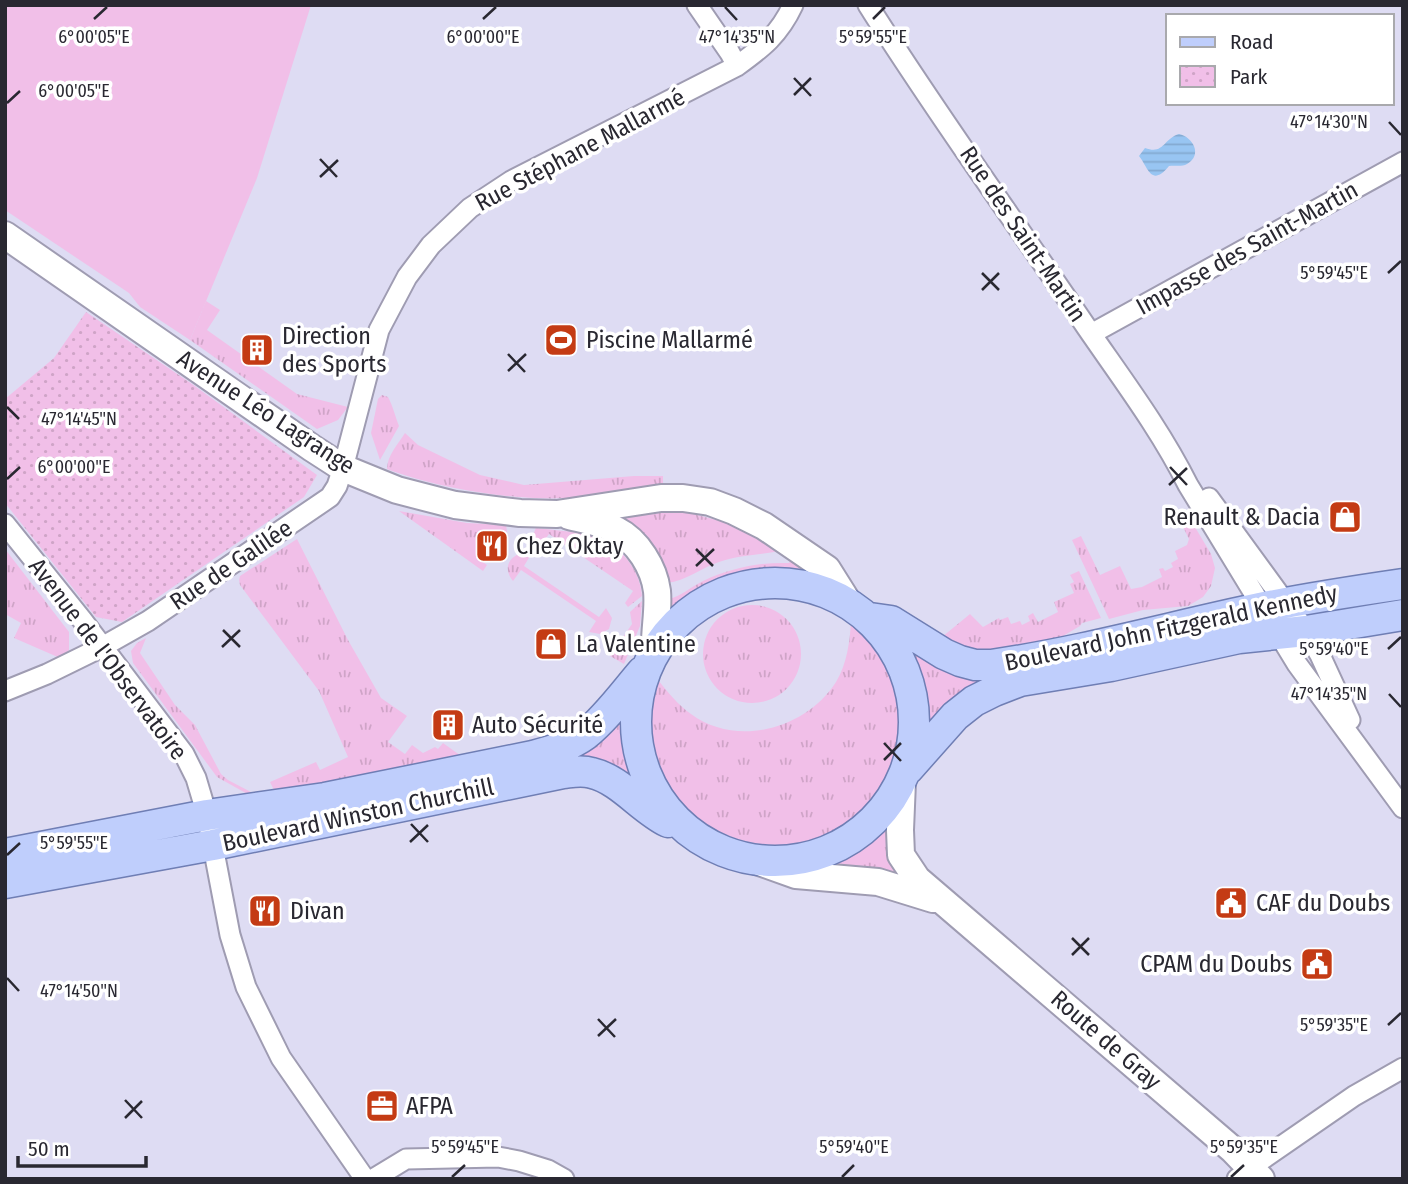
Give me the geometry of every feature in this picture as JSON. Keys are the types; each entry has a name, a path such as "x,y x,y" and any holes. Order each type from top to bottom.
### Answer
{"main road":[{"name":"Avenue Léo Lagrange","path":"5,235 343,468 397,490 455,505 520,513 557,514 661,498 709,502 734,510 764,526 827,569 858,610"},
{"name":"Avenue Léo Lagrange","path":"557,514 614,529 624,535 643,556 653,574 657,592 652,657"},
{"name":"Boulevard John Fitzgerald Kennedy","path":"652,657 678,622 692,610 716,596 760,583 797,584 832,595 858,610 891,621 944,654 975,665 991,666 1332,594 1403,584"},
{"path":"652,657 642,680 636,714 638,749 658,797 674,817 694,835 721,850 766,861 811,857 840,846 876,819 904,777 910,757 915,727 909,681 896,653 883,634 858,610"},
{"name":"Boulevard John Fitzgerald Kennedy","path":"904,777 955,716 974,701 1020,681 1111,666 1239,638 1403,615"},
{"name":"Boulevard Winston Churchill","path":"5,854 207,815 326,798 547,752 584,736 605,717 652,657"},
{"name":"Boulevard Winston Churchill","path":"5,883 213,845 579,771 606,778 657,817 694,835"},
{"name":"Route de Gray","path":"904,777 901,855 917,879 1233,1150 1249,1175"},
{"name":"Route de Gray","path":"751,859 796,875 878,882 948,904"}],"street":[{"path":"696,5 737,66 767,44 787,18 793,5"},
{"name":"Rue des Saint-Martin","path":"868,5 1132,393 1177,464 1198,483 1292,632"},
{"name":"Rue Stéphane Mallarmé","path":"343,468 379,330 407,276 431,245 470,208 511,181 737,66"},
{"name":"Impasse des Saint-Martin","path":"1091,334 1403,162"},
{"name":"Rue de Galilée","path":"5,691 47,674 148,621 330,497 343,468"},
{"name":"Avenue de l'Observatoire","path":"5,524 184,754 196,778 207,815 230,935 246,987 281,1058 365,1179"},
{"name":"Rue des Saint-Martin","path":"1275,606 1292,632"},
{"path":"1292,632 1320,655 1368,759"},
{"path":"1292,632 1297,664 1403,808"},
{"path":"1249,1175 1354,1096 1403,1068"},
{"path":"373,1179 406,1159 498,1157 548,1170 564,1179"}],"green space":[{"path":"5,5 311,5 257,178 190,340 140,307 129,293 5,210"},
{"path":"206,301 220,310 207,330 297,394 348,407 338,420 317,429 190,340"},
{"path":"86,312 192,384 317,475 304,497 122,622 96,617 5,503 5,399 54,358"},
{"path":"382,395 388,397 399,426 380,460 371,433 378,399"},
{"path":"405,433 418,445 480,475 524,485 663,476 663,486 579,497 546,498 499,495 452,487 387,469 391,455"},
{"path":"399,511 467,523 506,525 507,531 505,539 494,532 476,557 487,565 483,571"},
{"path":"672,511 735,525 780,551 727,560 681,580 667,583 649,544 621,515"},
{"path":"1192,522 1211,554 1215,568 1211,586 1203,597 1188,606 1143,610 1109,619 1072,540 1081,536 1100,575 1120,566 1131,589 1142,587 1162,577 1159,569 1163,568 1165,571 1173,567 1171,563 1178,559 1175,551 1187,545 1189,539 1183,527"},
{"path":"536,528 586,534 607,542 631,565 642,596 628,607 625,603 633,591 549,534 541,545 534,537"},
{"path":"297,539 381,698 407,716 388,742 405,754 412,745 423,753 435,747 438,749 443,743 464,758 276,794 270,782 316,762 320,770 348,757 319,691 240,585 240,576"},
{"path":"5,549 69,632 69,650 60,658 14,638 21,623 5,614"},
{"path":"797,553 816,576 766,572 735,578 694,598 669,619 669,599 699,583 745,567 789,563"},
{"path":"519,554 530,556 524,566 599,617 606,608 612,618 609,629 600,634 589,632 596,621 521,570 513,581 508,573 508,565"},
{"path":"1079,571 1101,618 1082,623 1058,639 988,651 965,648 942,637 970,614 983,627 999,618 1008,617 1011,624 1020,621 1022,625 1030,621 1028,616 1033,613 1038,622 1058,612 1054,602 1074,593 1070,584 1074,582 1070,575"},
{"path":"642,601 640,626 624,664 610,656 632,624 630,612"},
{"path":"752,605 771,609 787,619 797,635 801,654 797,673 787,689 771,699 752,703 733,699 717,689 707,673 703,654 707,635 717,619 733,609"},
{"path":"851,621 869,639 884,660 894,681 899,704 900,722 896,752 885,779 870,802 849,821 825,835 799,843 770,845 741,840 702,822 686,808 673,791 659,765 651,722 657,679 682,707 709,724 729,730 770,728 807,712 836,682 847,652"},
{"path":"146,638 140,653 175,705 195,725 221,774 251,792 267,795 251,796 217,777 133,663 131,651 137,643"},
{"path":"904,644 997,675 925,731 920,686"},
{"path":"626,708 631,753 645,796 567,756"},
{"path":"889,818 892,858 897,874 819,864 856,845"}],"water":[{"path":"1179,134 1192,142 1195,151 1192,160 1185,165 1169,166 1154,175 1139,156 1145,148 1160,148"}],"place":[{"name":"Piscine Mallarmé","path":"561,340"},
{"name":"Direction des Sports","path":"257,350"},
{"name":"Renault & Dacia","path":"1345,517"},
{"name":"Chez Oktay","path":"492,546"},
{"name":"La Valentine","path":"551,644"},
{"name":"Auto Sécurité","path":"448,725"},
{"name":"CAF du Doubs","path":"1231,903"},
{"name":"Divan","path":"265,911"},
{"name":"CPAM du Doubs","path":"1317,964"},
{"name":"AFPA","path":"382,1106"}]}
